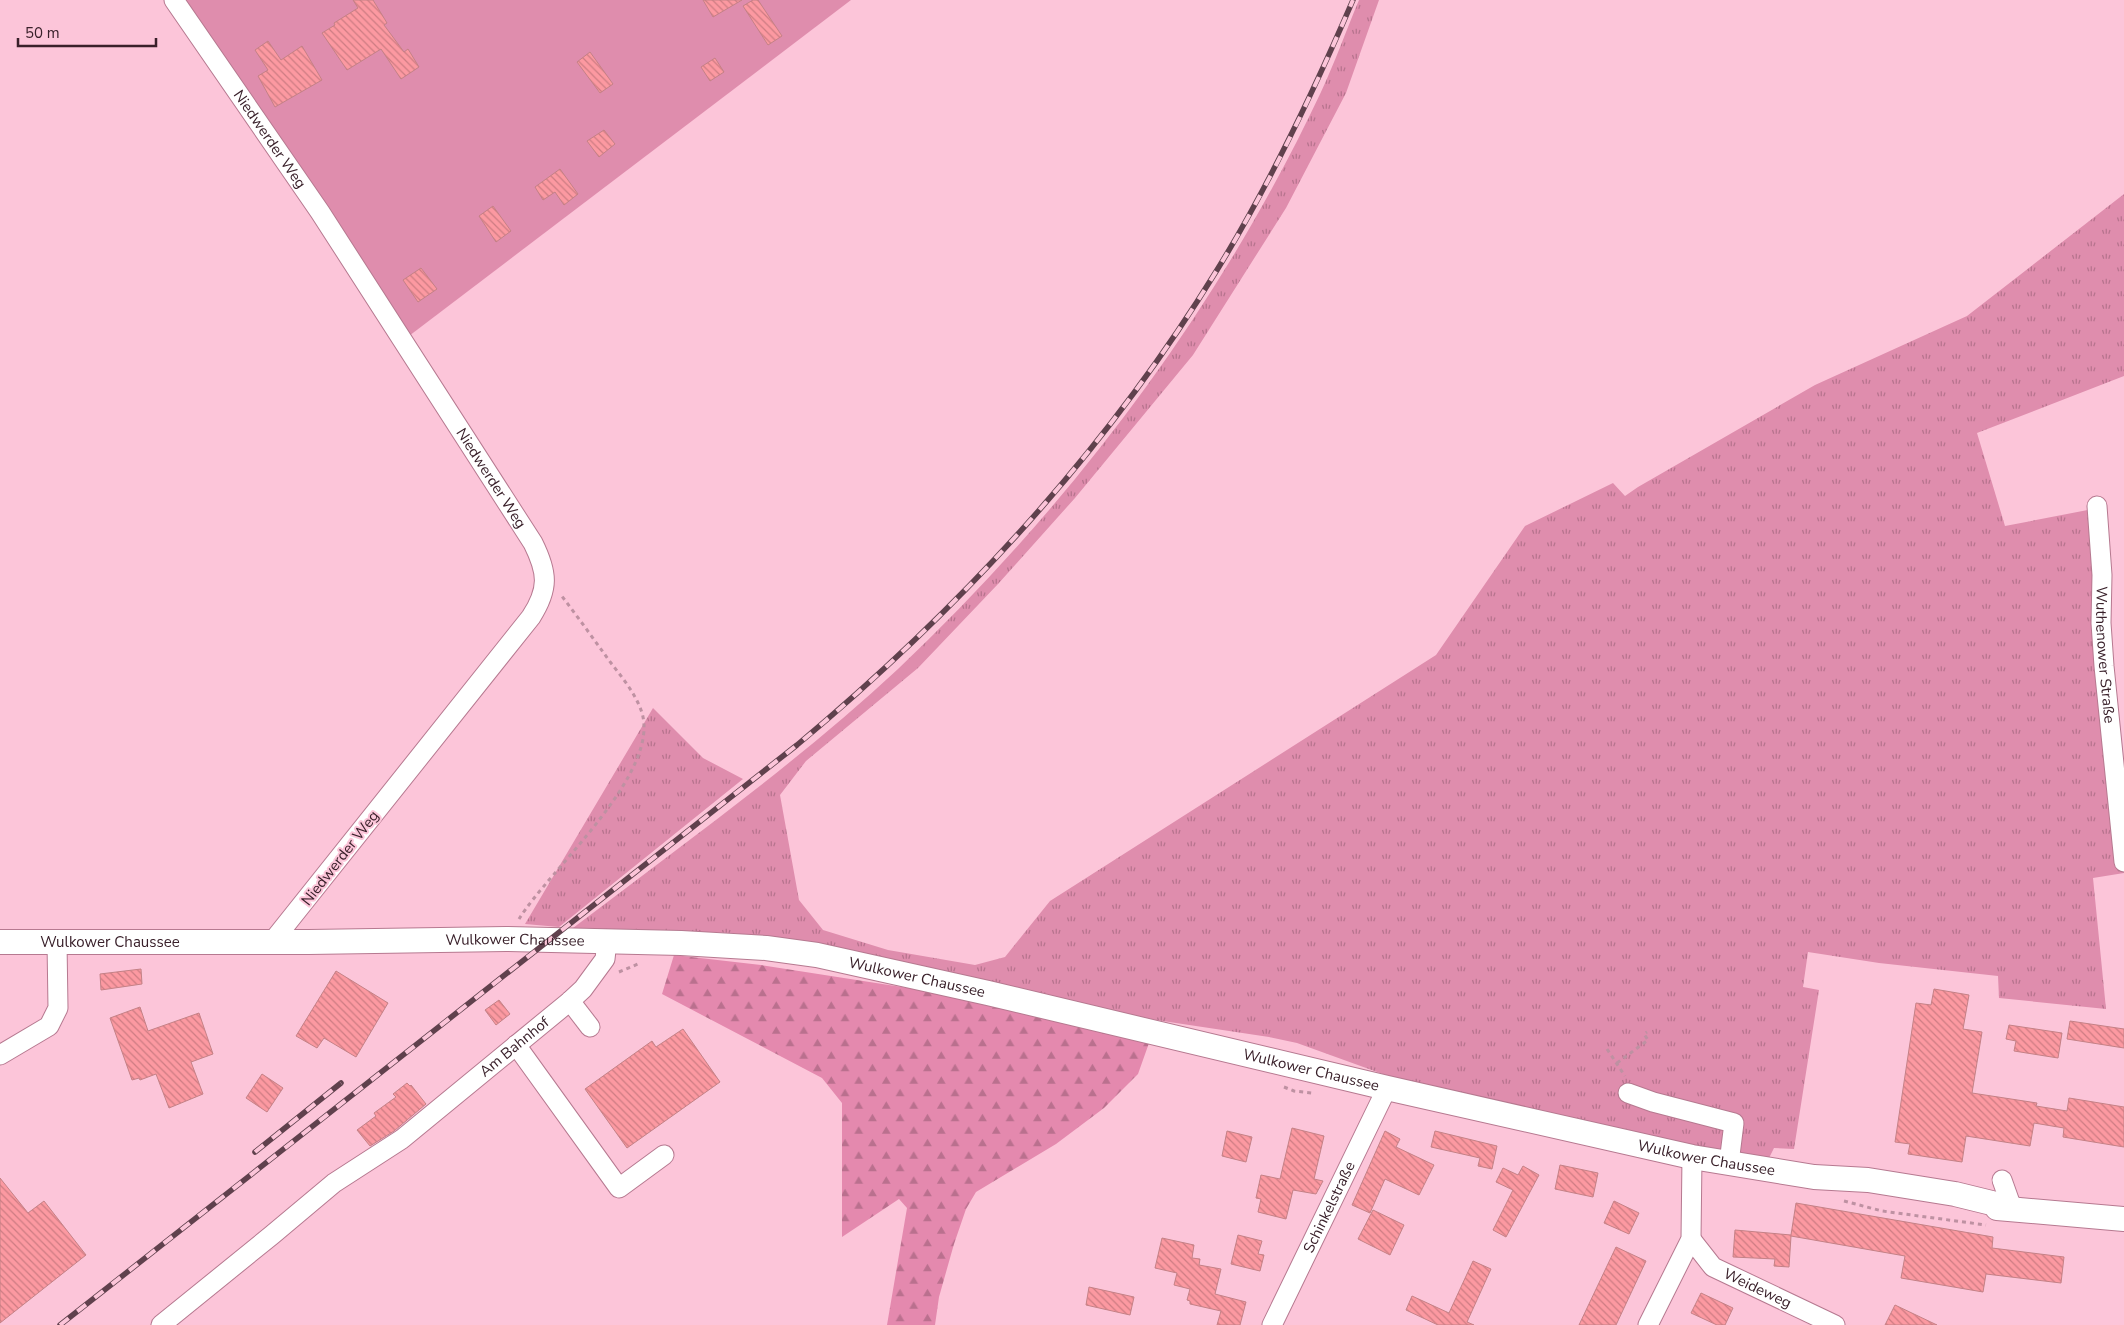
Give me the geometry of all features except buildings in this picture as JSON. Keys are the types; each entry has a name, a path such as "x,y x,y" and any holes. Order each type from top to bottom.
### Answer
{"main road":[{"name":"Wulkower Chaussee","path":"0,942 272,942 506,939 766,948 816,955 988,993 1386,1088 1692,1157 1814,1177 1878,1182 1954,1194 2012,1208 2124,1218"}],"street":[{"name":"Niedwerder Weg","path":"174,0 325,220 533,543 544,572 544,593 531,617 272,942"},
{"name":"Wuthenower Straße","path":"2097,506 2102,575 2100,623 2124,862"},
{"name":"Am Bahnhof","path":"161,1325 272,1236 334,1183 402,1139 516,1044 570,1002 583,989 605,959 607,941"},
{"path":"0,1055 49,1026 58,1008 57,942"},
{"path":"570,1002 590,1027"},
{"path":"516,1044 619,1188 664,1156"},
{"name":"Schinkelstraße","path":"1272,1325 1386,1088"},
{"path":"1628,1093 1654,1102 1734,1123 1729,1163"},
{"path":"1648,1325 1692,1238 1692,1157"},
{"path":"2002,1180 2012,1208"},
{"name":"Weideweg","path":"1692,1238 1713,1267 1835,1325"}],"path":[{"path":"506,939 529,902 554,876 622,789 636,765 644,743 646,730 641,710 630,690 544,572"},
{"path":"598,969 617,972 646,960"},
{"path":"1607,1049 1617,1063 1648,1040 1644,1034 1647,1032"},
{"path":"1278,1084 1294,1091 1314,1094"},
{"path":"1921,1217 1923,1208"}],"green space":[{"path":"185,0 851,0 405,339"},
{"path":"1359,0 1379,0 1346,93 1286,208 1193,355 1075,498 998,584 918,668 806,761 780,795 799,900 823,930 888,950 975,965 1005,957 1050,901 1436,655 1525,526 1613,483 1625,496 1815,385 1967,316 2124,194 2124,376 1977,433 2005,526 2098,508 2098,624 2124,873 2093,878 2106,1009 1999,998 1998,976 1879,963 1808,952 1803,987 1819,990 1794,1149 1774,1148 1768,1160 1699,1148 1391,1077 1297,1043 1156,1020 779,939 732,933 573,928 780,770 860,704 962,606 1023,540 1137,400 1188,326 1236,250 1281,172 1321,92"},
{"path":"653,708 703,758 743,779 559,927 525,924"},
{"path":"674,955 761,965 985,1000 1149,1043 1138,1074 1104,1108 1056,1144 976,1192 966,1209 954,1244 939,1297 935,1325 887,1325 907,1208 899,1199 842,1237 842,1103 822,1078 662,994"}],"railway":[{"path":"60,1325 797,745 916,639 972,583 1078,464 1174,337 1217,270 1255,205 1306,104 1353,0"},
{"path":"255,1152 341,1083"}]}
